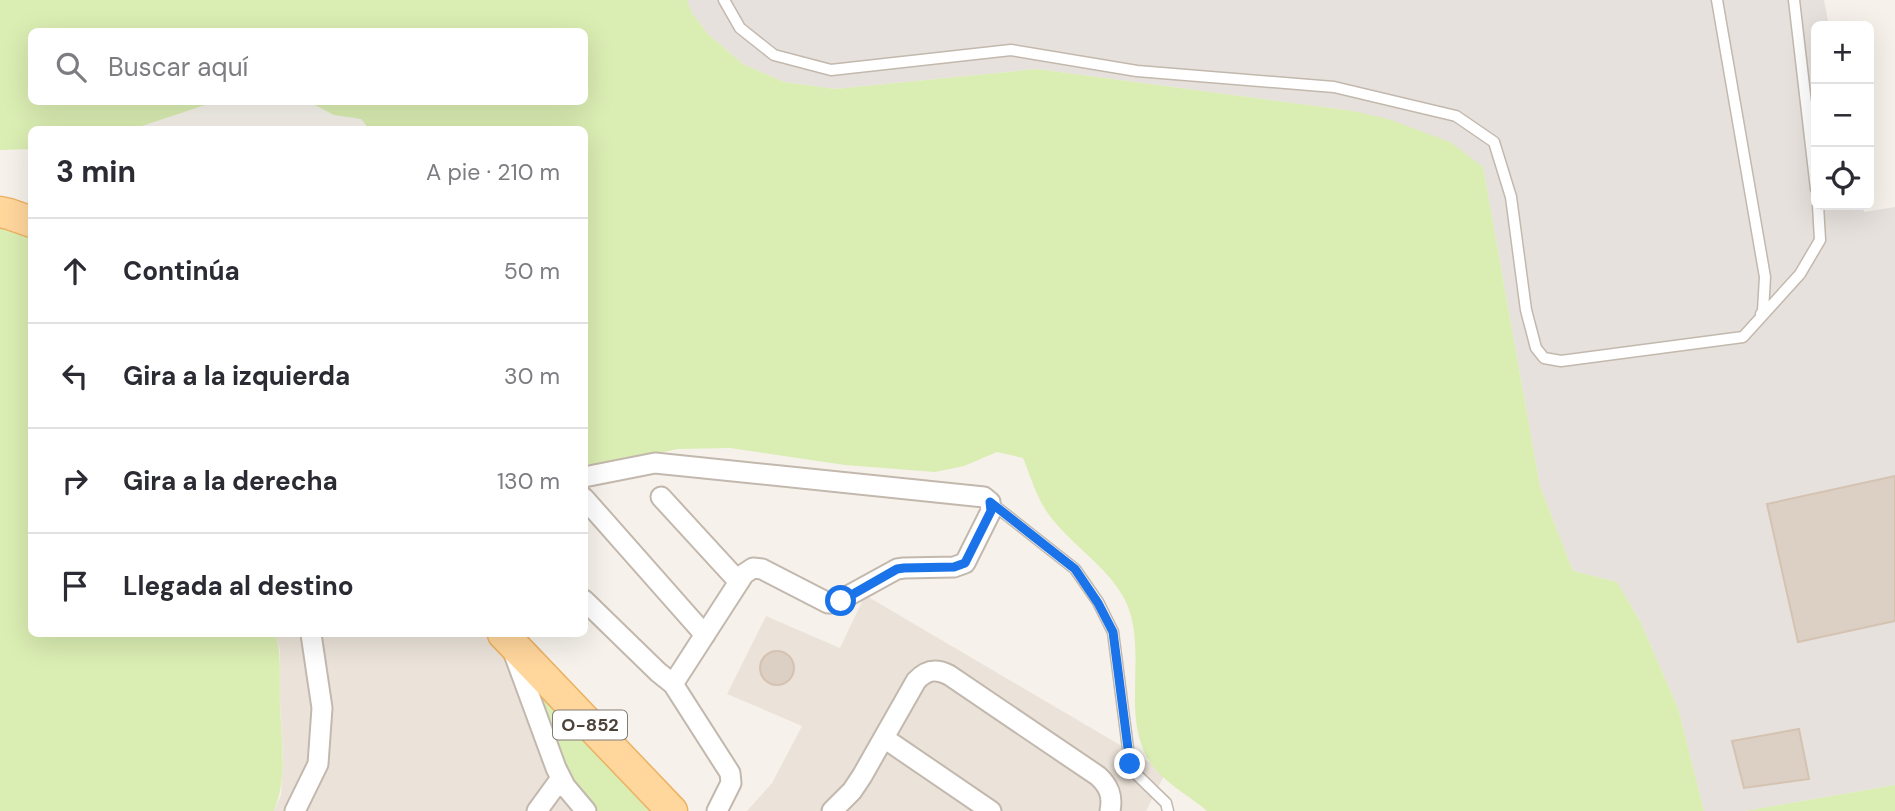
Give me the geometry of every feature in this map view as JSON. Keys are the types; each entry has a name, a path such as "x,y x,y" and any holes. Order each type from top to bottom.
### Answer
{"main road":[{"name":"O-852","path":"506,637 672,811"}],"street":[{"path":"588,476 655,463 984,497 990,502 991,511 965,563 960,566 897,569 835,603 828,603 753,568 744,574 673,684"},
{"path":"661,497 739,582"},
{"path":"588,503 705,635"},
{"path":"588,604 673,684 730,773 731,783 717,811"},
{"path":"295,811 318,764 322,708 312,637"},
{"path":"506,637 555,768 586,811"},
{"path":"837,810 857,784 916,681 928,671 944,673 1098,776 1110,791 1110,811"},
{"path":"884,738 991,811"},
{"path":"537,811 561,778"}],"lane":[{"path":"724,0 740,28 774,55 831,70 1011,50 1137,71 1334,88 1456,116 1494,142 1511,197 1526,310 1536,348 1544,358 1561,361 1744,337 1800,274 1820,240 1818,210"},
{"path":"1717,0 1765,277 1763,311 1744,337"},
{"path":"1794,0 1811,147"},
{"path":"990,502 1075,569 1098,603 1113,632 1130,764 1133,771 1166,803 1168,811"}],"shaded area":[{"path":"687,0 1824,0 1828,21 1811,21 1811,210 1864,212 1895,207 1895,785 1745,811 1704,811 1678,708 1641,623 1617,582 1573,571 1540,486 1483,167 1353,111 1037,69 835,89 784,82 743,64 708,34 692,13"},
{"path":"865,595 1166,772 1146,811 747,811 772,783 802,726 727,694 766,616 840,648"},
{"path":"277,637 501,637 667,811 274,811 281,795 283,757 280,651"}],"green space":[{"path":"0,0 687,0 692,13 708,34 743,64 784,82 835,89 1037,69 1353,111 1388,119 1450,142 1483,167 1540,486 1573,571 1617,582 1641,623 1678,708 1704,811 1207,811 1162,776 1145,752 1138,732 1135,710 1135,642 1125,600 1108,576 1047,512 1023,458 997,452 964,466 935,472 845,465 730,448 678,449 606,464 588,464 588,126 367,126 361,119 334,115 315,105 588,105 588,28 28,28 28,105 205,105 142,126 28,126 28,149 0,150"},
{"path":"0,214 28,229 28,637 277,637 280,660 283,758 281,785 274,811 0,811"},
{"path":"531,681 649,811 597,811 565,776"},
{"path":"1895,785 1895,811 1745,811"}],"building":[{"path":"1895,476 1895,621 1798,642 1767,504"},
{"path":"777,651 789,656 794,668 789,680 777,685 765,680 760,668 765,656"},
{"path":"1799,729 1809,779 1744,788 1732,741"}],"route":[{"path":"841,601 897,569 954,567 965,563 991,511 990,502 1075,569 1098,603 1113,632 1130,764"}]}
